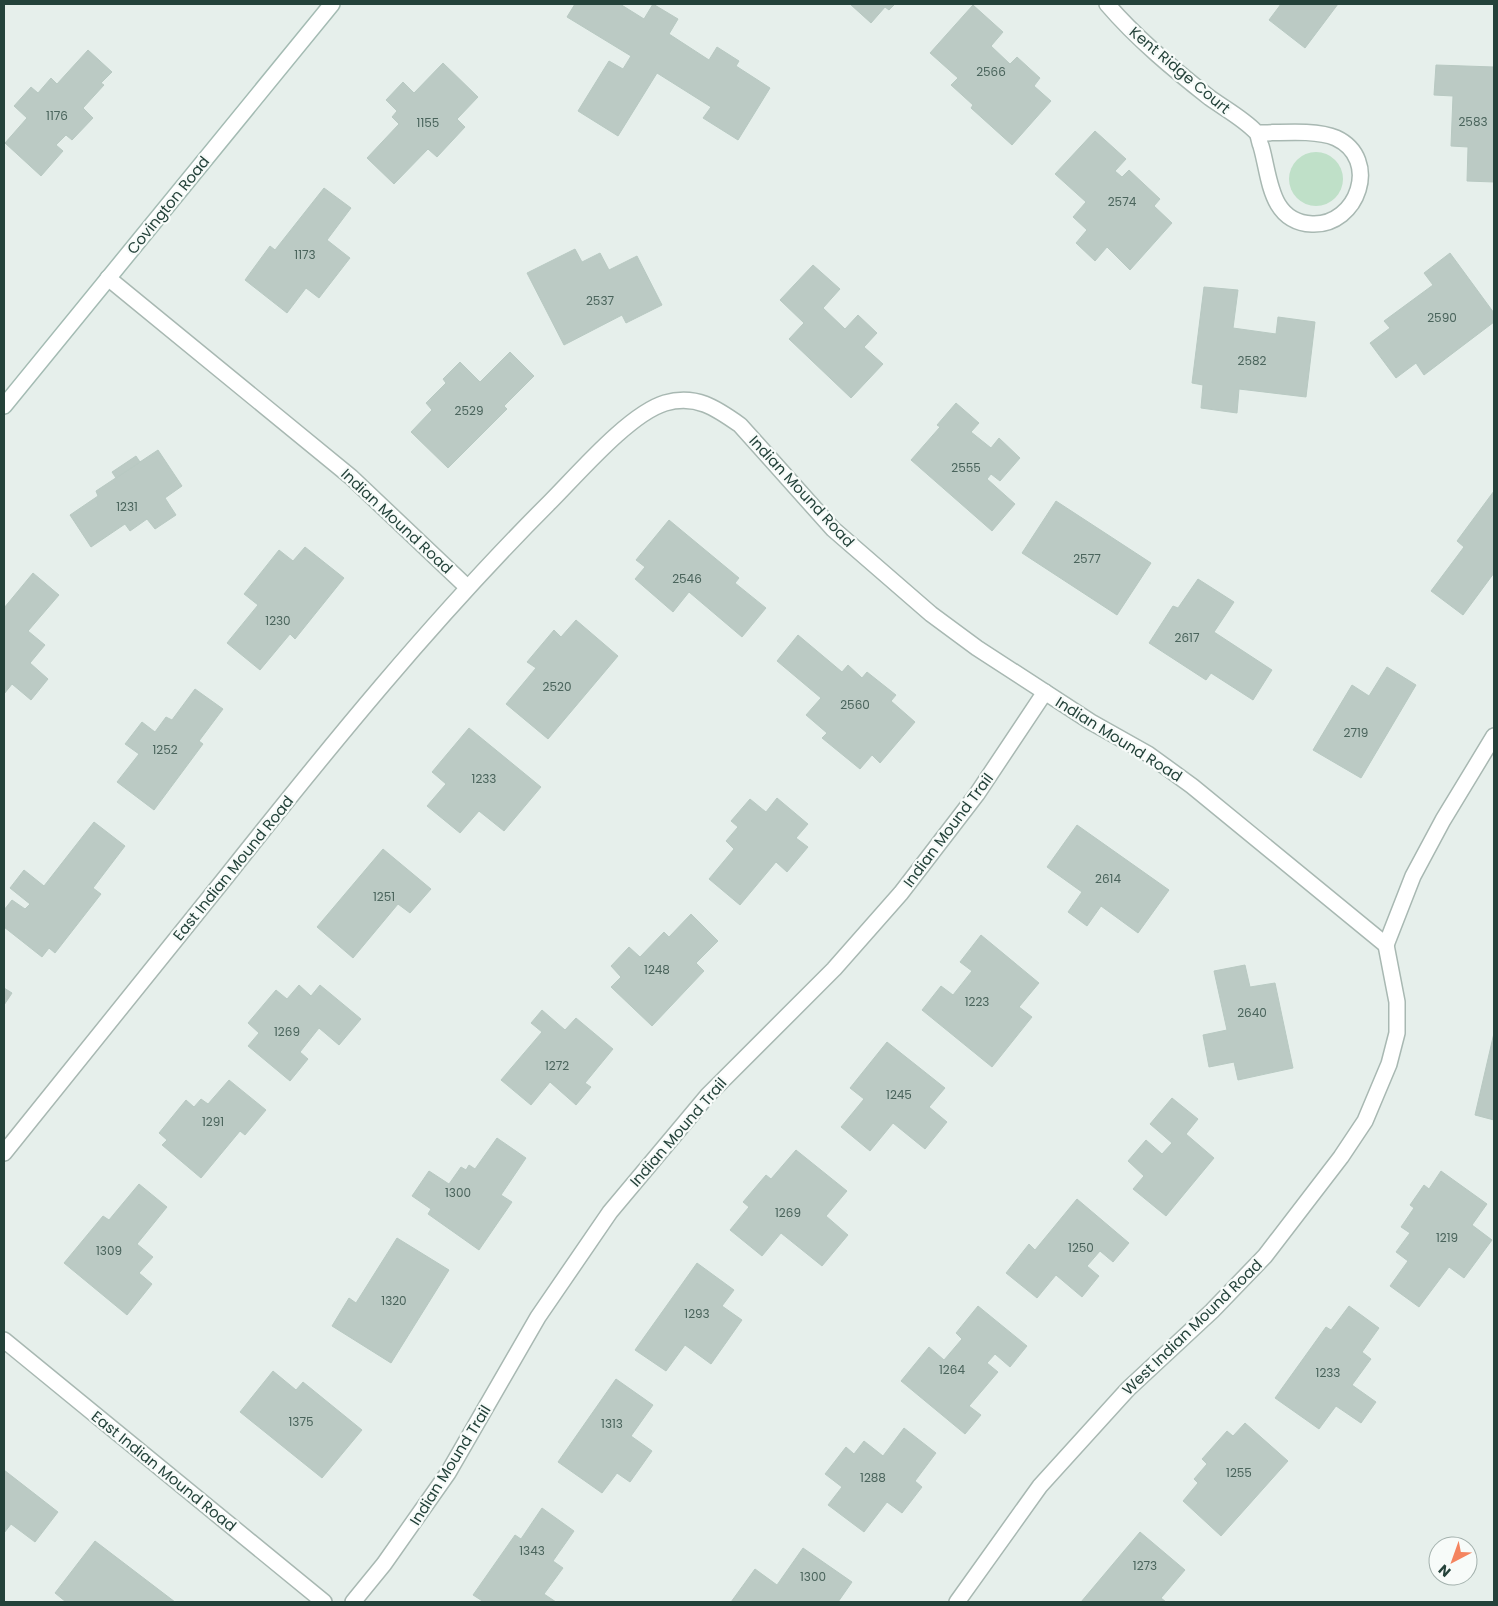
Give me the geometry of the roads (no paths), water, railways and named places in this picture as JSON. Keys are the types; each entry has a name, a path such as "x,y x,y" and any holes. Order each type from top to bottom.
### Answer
{"street":[{"name":"Covington Road","path":"4,406 332,4"},
{"name":"Kent Ridge Court","path":"1107,4 1123,23 1168,64 1257,133"},
{"path":"1257,133 1321,134 1344,143 1353,153 1361,174 1360,187 1349,208 1339,218 1326,223 1311,224 1299,222 1287,215 1278,206 1271,194 1266,162 1257,133"},
{"name":"Indian Mound Road","path":"108,278 351,477 467,587 613,438 634,420 665,403 698,400 721,412 740,425 833,529 931,614 976,648 1148,754 1192,786 1386,945"},
{"name":"East Indian Mound Road","path":"4,1153 310,772 402,661 467,587"},
{"name":"Indian Mound Trail","path":"353,1602 384,1564 448,1473 538,1317 610,1212 708,1095 834,969 901,893 978,794 1045,692"},
{"path":"1386,945 1413,876 1443,820 1494,736"},
{"name":"West Indian Mound Road","path":"957,1602 1046,1479 1122,1395 1212,1311 1264,1256 1341,1157 1365,1121 1389,1064 1397,1034 1397,1002 1386,945"},
{"name":"East Indian Mound Road","path":"4,1340 324,1602"}]}
